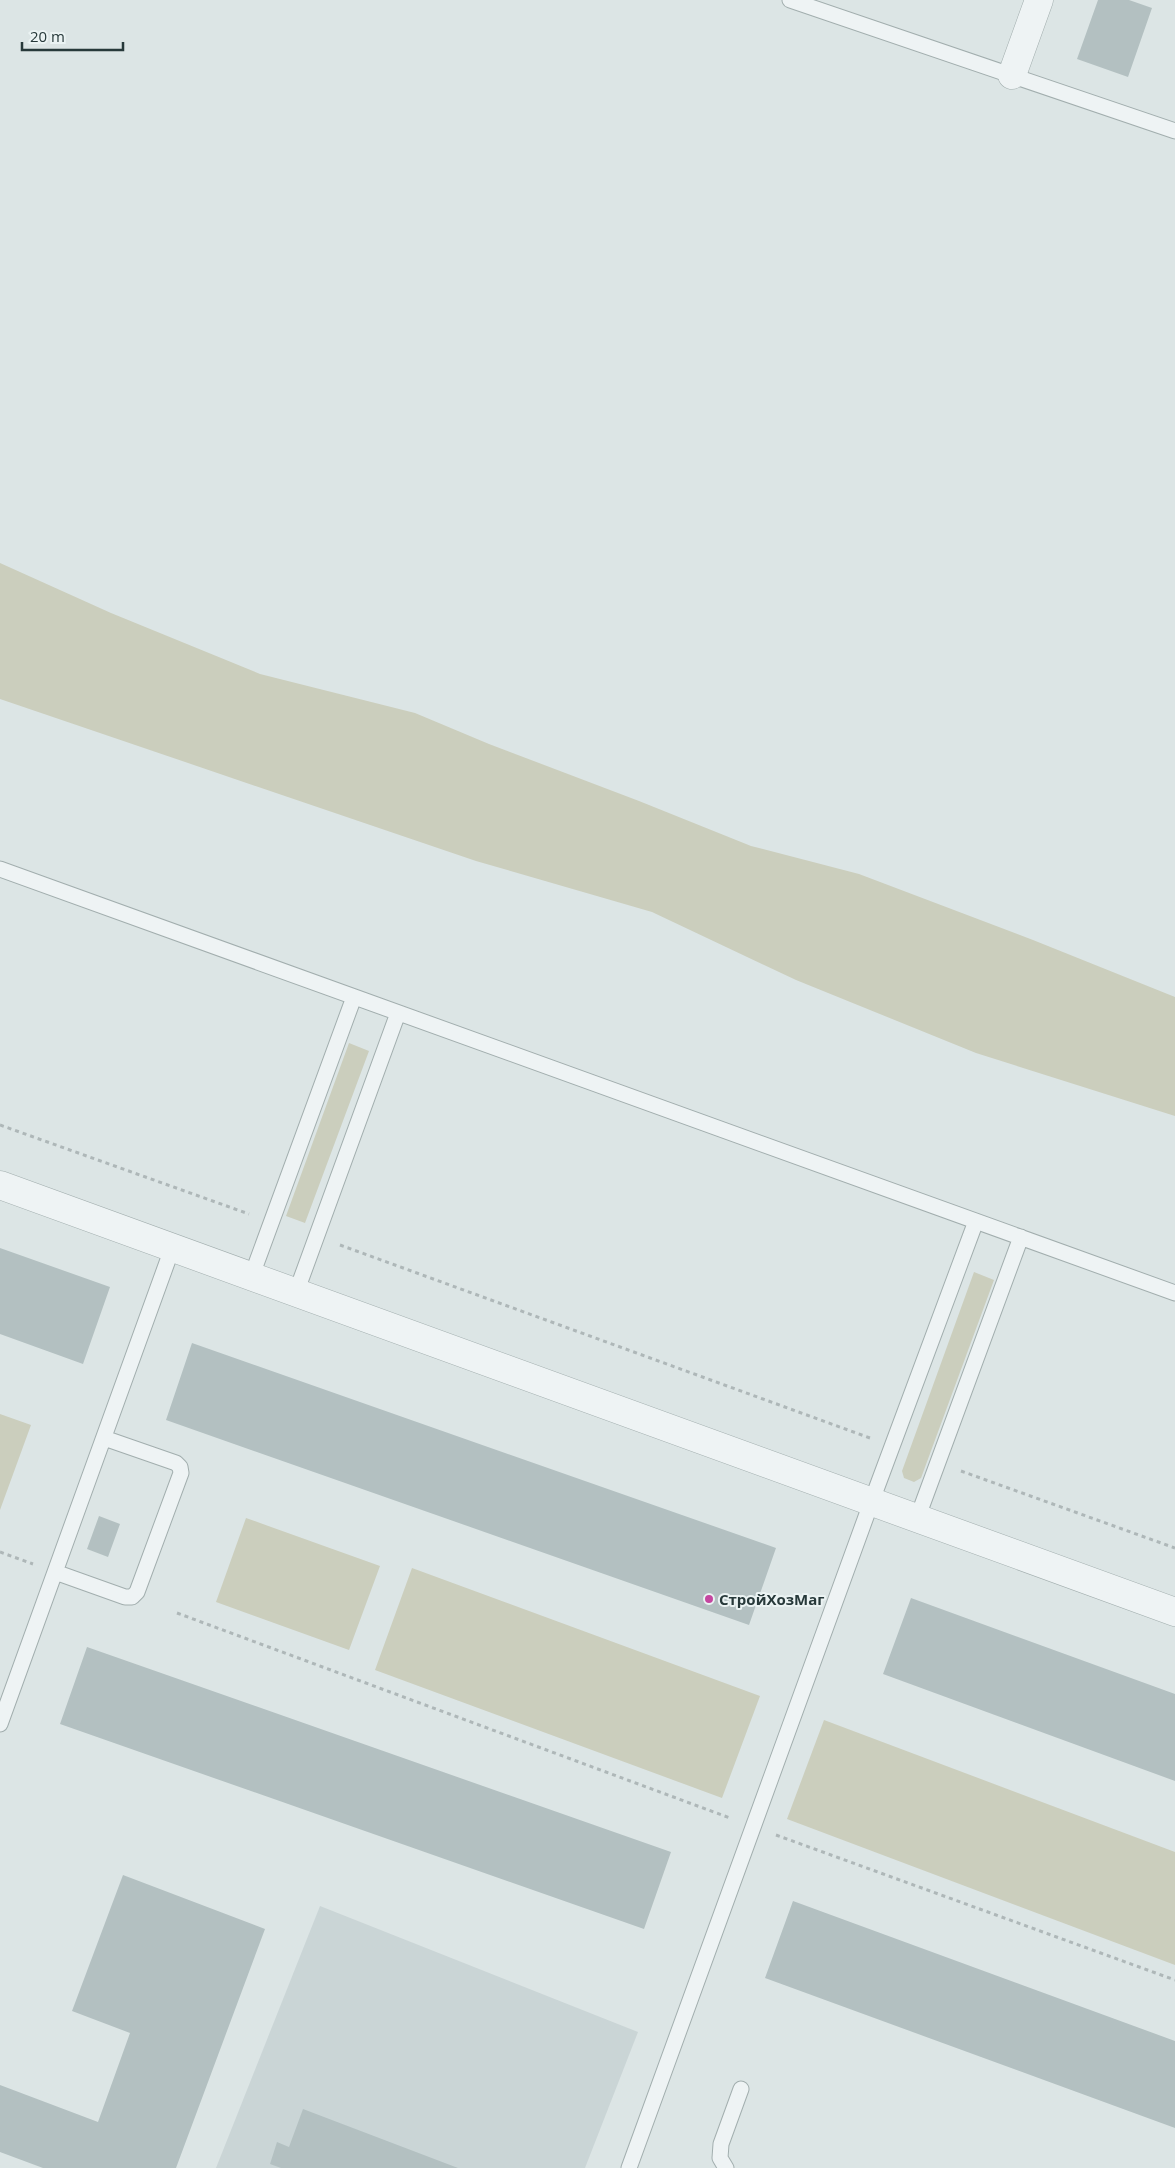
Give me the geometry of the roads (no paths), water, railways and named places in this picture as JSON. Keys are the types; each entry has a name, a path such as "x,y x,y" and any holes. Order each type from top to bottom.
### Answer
{"street":[{"path":"1012,75 1039,0"},
{"path":"0,1185 296,1290 871,1503 1175,1612"}],"lane":[{"path":"790,0 1175,131"},
{"path":"0,869 1175,1292"},
{"path":"252,1275 354,997"},
{"path":"296,1290 398,1013"},
{"path":"629,2168 871,1503 976,1221"},
{"path":"917,1519 1021,1237"},
{"path":"0,1724 173,1246"},
{"path":"55,1572 125,1597 132,1597 137,1592 181,1473 180,1467 176,1463 104,1438"},
{"path":"726,2168 720,2158 721,2144 741,2089"}],"place":[{"name":"СтройХозМаг","path":"709,1599"}]}
